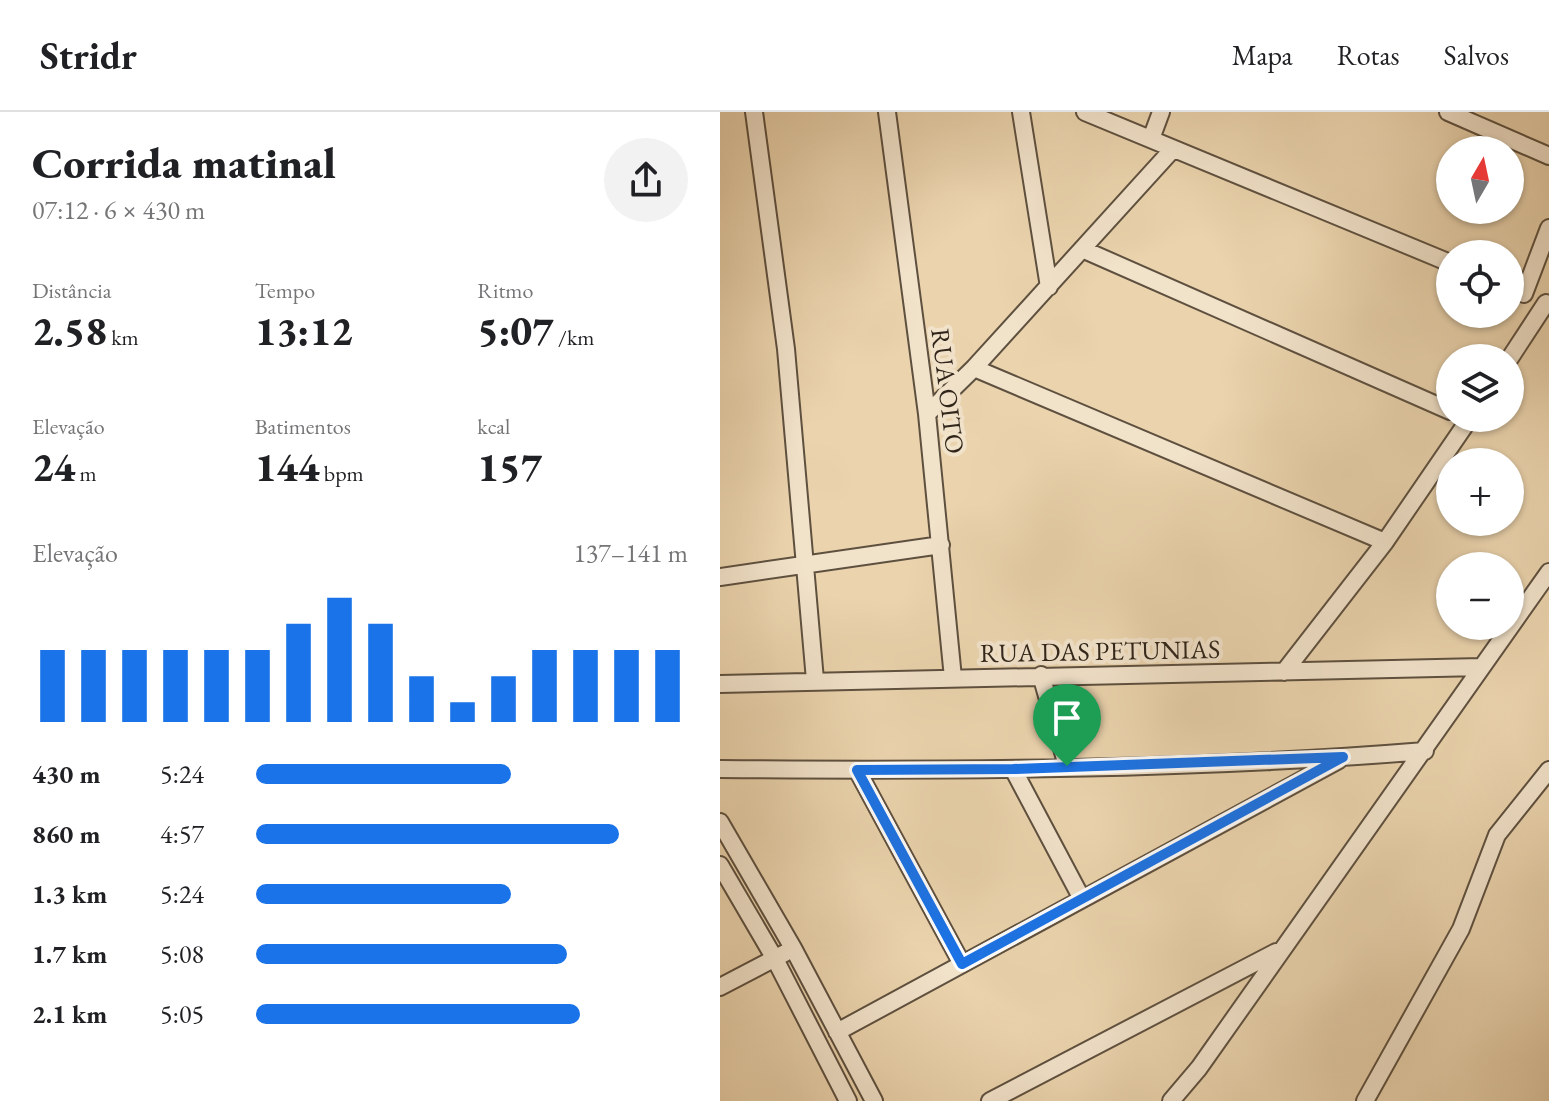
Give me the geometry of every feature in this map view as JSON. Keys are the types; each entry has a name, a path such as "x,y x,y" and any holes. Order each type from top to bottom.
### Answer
{"street":[{"path":"754,112 787,364 802,565 815,680"},
{"name":"RUA OITO","path":"887,112 927,414 953,678"},
{"path":"1021,112 1049,287"},
{"path":"1085,112 1436,257"},
{"path":"1151,139 1161,112"},
{"path":"1448,112 1549,156"},
{"path":"927,414 974,368 1173,149"},
{"path":"1524,277 1549,228"},
{"path":"1082,249 1436,405"},
{"path":"1520,344 1548,303 1524,294"},
{"path":"974,368 1385,542"},
{"path":"1284,672 1385,542 1459,432"},
{"path":"720,577 941,545"},
{"path":"1171,1101 1199,1068 1549,572"},
{"name":"RUA DAS PETUNIAS","path":"720,684 1481,667"},
{"path":"1041,675 1067,766"},
{"path":"720,769 1013,769 1343,757 1425,751"},
{"path":"837,1032 1343,757"},
{"path":"1013,769 1082,899"},
{"path":"857,770 962,964"},
{"path":"1365,1101 1461,929 1497,835 1549,770"},
{"path":"722,833 793,948 874,1101"},
{"path":"720,865 775,959 848,1101"},
{"path":"720,987 793,948"},
{"path":"990,1101 1279,951"}],"route":[{"path":"1343,757 962,964 857,770 1067,766 1343,757"}]}
